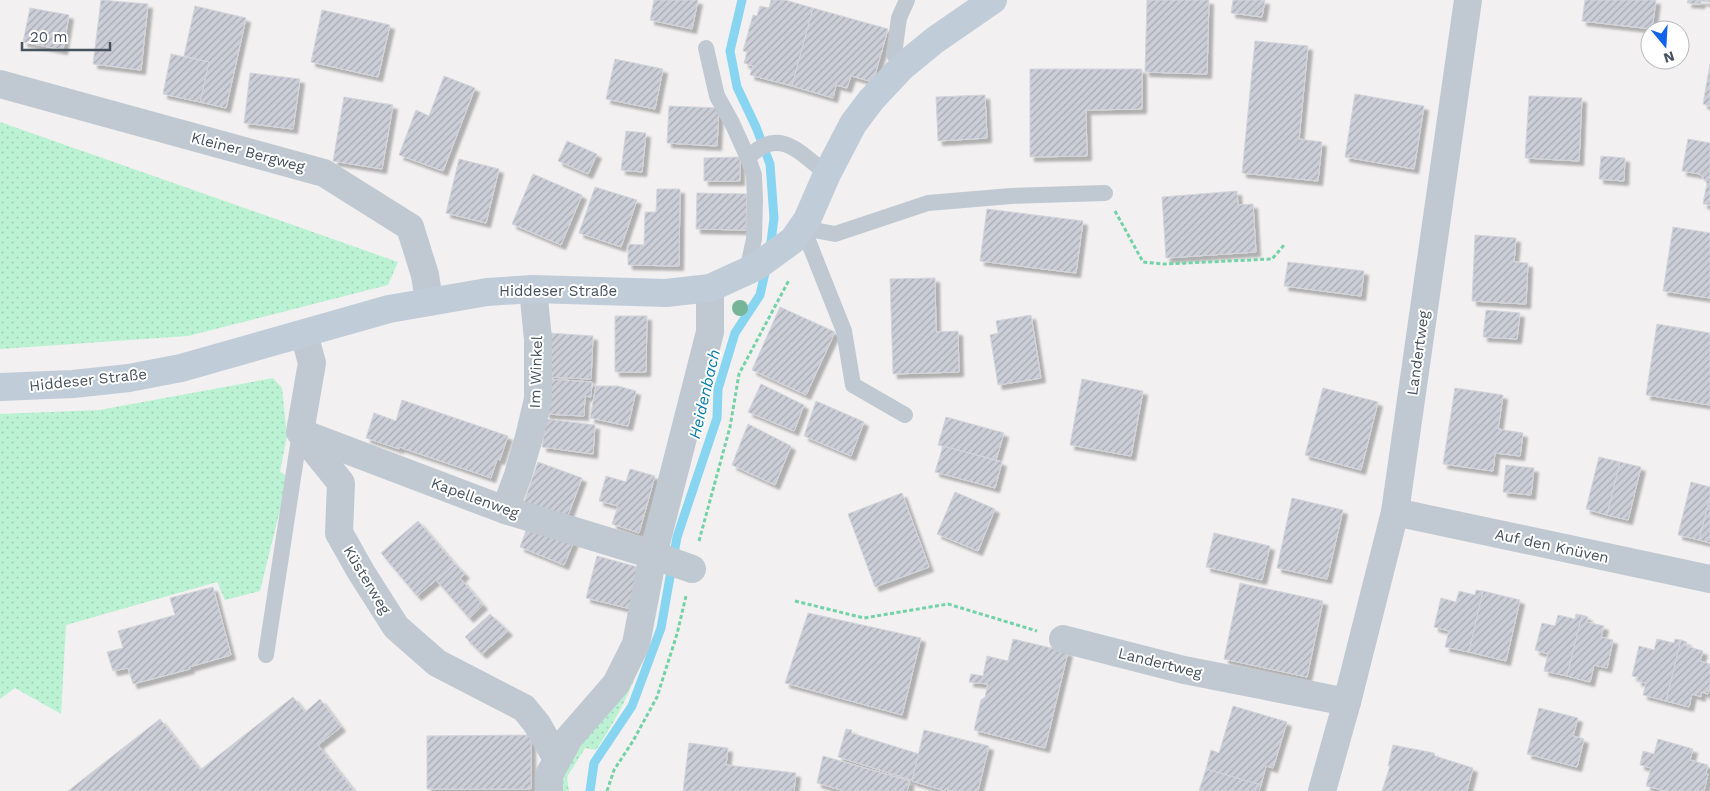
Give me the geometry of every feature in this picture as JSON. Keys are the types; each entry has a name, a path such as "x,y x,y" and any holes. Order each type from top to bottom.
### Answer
{"main road":[{"path":"794,239 853,124 871,100 902,67 935,40 993,0"},
{"name":"Hiddeser Straße","path":"0,387 73,384 129,378 181,368 389,309 487,292 533,289 666,293 710,288 751,269 794,239"}],"street":[{"name":"Landertweg","path":"1322,791 1347,702 1395,512 1468,0"},
{"name":"Kleiner Bergweg","path":"0,84 324,173 410,227 425,275 429,301"},
{"path":"549,791 549,776 569,738 616,684 636,644 653,555 710,332 710,288"},
{"name":"Im Winkel","path":"504,510 518,475 538,400 538,339 533,289"},
{"path":"300,432 312,363 304,334"},
{"name":"Kapellenweg","path":"300,432 504,510 653,555 692,570"},
{"name":"Küsterweg","path":"300,432 341,483 340,533 361,572 396,628 437,663 524,708 558,759"},
{"name":"Auf den Knüven","path":"1395,512 1710,579"},
{"name":"Landertweg","path":"1063,639 1184,670 1347,702"}],"lane":[{"path":"902,67 894,54 899,18 908,0"},
{"path":"706,48 718,96 752,153 755,200 751,269"},
{"path":"752,153 772,142 788,144 827,174"},
{"path":"905,414 852,385 844,331 794,239 835,234 928,203 1011,196 1105,193"},
{"path":"266,655 300,432"}],"path":[{"path":"1105,193 1143,262 1164,264 1272,258 1285,244"},
{"path":"607,791 614,770 634,741 657,698 677,634 730,427 739,374 793,273 794,239"},
{"path":"795,601 864,618 948,604 1063,639"}],"green space":[{"path":"0,122 398,262 388,285 188,336 0,349"},
{"path":"273,378 282,388 287,436 280,472 288,477 260,591 225,600 217,582 66,625 61,714 15,688 0,699 0,414 99,410"},
{"path":"645,651 630,690 604,738 596,750 585,748 567,777 569,791 555,791 557,774"}],"building":[{"path":"101,0 148,4 141,70 93,64"},
{"path":"654,0 698,0 692,29 650,20"},
{"path":"771,0 785,0 813,8 792,86 750,75 753,66 744,63 747,52 743,51 753,15 757,16 760,6 769,8"},
{"path":"1147,0 1209,0 1207,74 1145,72"},
{"path":"1233,0 1265,0 1262,17 1231,13"},
{"path":"1585,0 1656,0 1653,20 1640,20 1640,28 1582,21"},
{"path":"1688,0 1710,0 1710,2 1701,1 1700,4 1687,3"},
{"path":"195,6 246,18 226,108 200,102 209,62 184,56"},
{"path":"30,8 69,15 63,50 23,42"},
{"path":"813,8 888,29 873,82 851,76 847,88 836,85 833,98 792,86"},
{"path":"322,10 390,25 378,77 311,62"},
{"path":"1255,41 1308,46 1299,139 1322,142 1318,181 1242,173"},
{"path":"171,54 209,62 200,102 163,94"},
{"path":"615,59 663,69 655,109 606,99"},
{"path":"1710,64 1710,106 1703,104"},
{"path":"1030,69 1142,69 1142,109 1086,110 1087,156 1030,157"},
{"path":"250,73 300,79 293,129 244,123"},
{"path":"444,76 475,88 443,171 399,155 416,110 429,116"},
{"path":"1355,94 1424,106 1414,169 1345,157"},
{"path":"985,95 987,138 938,141 936,97"},
{"path":"1529,96 1582,98 1579,161 1525,158"},
{"path":"344,97 393,105 382,169 333,161"},
{"path":"669,106 719,108 717,146 667,143"},
{"path":"626,131 646,133 642,172 621,170"},
{"path":"1688,139 1710,143 1710,205 1703,204 1707,183 1700,174 1682,171"},
{"path":"567,141 597,154 588,174 558,161"},
{"path":"1601,156 1625,158 1624,181 1599,179"},
{"path":"740,157 740,181 704,181 704,158"},
{"path":"459,159 499,169 486,223 446,213"},
{"path":"533,174 582,195 561,245 512,224"},
{"path":"595,187 637,200 621,247 579,233"},
{"path":"657,189 680,189 679,266 628,265 628,244 644,245 645,212 656,212"},
{"path":"1237,191 1238,205 1253,204 1256,252 1166,258 1162,197"},
{"path":"697,193 747,194 746,230 696,229"},
{"path":"987,209 1083,221 1076,273 980,261"},
{"path":"1673,227 1710,233 1710,298 1663,291"},
{"path":"1475,235 1516,238 1514,262 1528,263 1526,304 1472,301"},
{"path":"1288,262 1364,271 1361,296 1284,286"},
{"path":"935,278 936,332 958,331 959,372 893,374 890,279"},
{"path":"780,307 835,332 806,395 752,370"},
{"path":"1486,310 1520,313 1517,339 1483,337"},
{"path":"1031,315 1041,378 998,385 990,335 998,333 996,321"},
{"path":"615,316 647,316 646,372 615,372"},
{"path":"1657,324 1710,333 1710,405 1646,395"},
{"path":"549,333 593,336 591,379 547,377"},
{"path":"547,379 592,382 591,397 585,396 584,416 545,414"},
{"path":"1082,379 1143,391 1131,456 1070,445"},
{"path":"761,384 804,405 794,431 748,412"},
{"path":"596,386 618,386 636,391 628,426 590,418"},
{"path":"1323,388 1378,402 1361,470 1305,455"},
{"path":"1455,388 1503,395 1498,429 1523,433 1520,456 1495,453 1493,471 1443,464"},
{"path":"402,400 508,436 500,460 497,459 491,478 366,438 374,413 396,421"},
{"path":"816,401 864,422 851,456 804,436"},
{"path":"946,417 1004,433 996,460 938,445"},
{"path":"546,419 595,425 593,454 542,447"},
{"path":"748,424 791,446 775,485 732,465"},
{"path":"943,446 1002,462 995,488 935,472"},
{"path":"1599,457 1620,462 1607,515 1586,509"},
{"path":"538,462 582,478 567,518 524,502"},
{"path":"1620,462 1641,467 1628,520 1607,515"},
{"path":"1506,465 1534,468 1531,495 1503,492"},
{"path":"630,469 655,476 639,533 612,524 618,506 599,501 606,476 626,482"},
{"path":"1691,482 1710,487 1710,497 1699,540 1678,535"},
{"path":"955,492 995,509 978,551 937,534"},
{"path":"902,493 929,567 875,587 848,514"},
{"path":"1710,497 1710,543 1699,540"},
{"path":"1292,498 1343,510 1327,579 1277,568"},
{"path":"418,521 455,564 417,596 381,553"},
{"path":"529,523 574,541 564,565 520,547"},
{"path":"1214,533 1270,546 1262,580 1206,567"},
{"path":"597,556 641,568 631,609 586,598"},
{"path":"455,564 465,574 460,578 483,605 469,618 437,581"},
{"path":"1240,583 1323,601 1307,677 1224,659"},
{"path":"213,587 231,655 189,667 190,669 133,684 128,668 113,671 107,652 123,648 118,631 175,615 170,598"},
{"path":"1476,590 1483,591 1469,652 1445,647 1449,631 1434,627 1441,598 1456,602 1459,591 1475,595"},
{"path":"1483,591 1520,600 1506,661 1469,652"},
{"path":"808,613 921,638 902,715 785,683"},
{"path":"490,614 508,631 482,654 465,637"},
{"path":"1576,614 1582,615 1567,676 1544,671 1548,654 1535,650 1542,623 1555,626 1558,615 1575,619"},
{"path":"1582,615 1588,617 1586,622 1604,626 1601,637 1613,640 1607,668 1594,665 1590,682 1567,676"},
{"path":"1013,639 1068,652 1045,748 974,730 981,700 985,697 988,684 969,682 971,674 983,676 987,656 1008,661"},
{"path":"1657,639 1674,643 1675,639 1681,640 1666,701 1643,695 1646,683 1637,681 1638,677 1632,676 1639,646 1654,650"},
{"path":"1681,640 1687,642 1686,646 1703,651 1700,661 1710,664 1708,694 1701,692 1701,697 1692,694 1689,707 1666,701"},
{"path":"293,697 305,712 320,699 341,727 318,745 354,791 68,791 160,719 200,770"},
{"path":"1233,706 1287,722 1273,768 1266,766 1261,785 1206,769 1211,750 1219,753"},
{"path":"1539,708 1578,718 1573,736 1584,739 1577,767 1527,754"},
{"path":"846,729 852,730 851,733 919,754 912,780 838,757"},
{"path":"924,730 989,746 978,791 952,791 945,789 945,791 912,781"},
{"path":"531,735 531,789 427,789 427,736"},
{"path":"1658,739 1693,749 1690,760 1708,765 1704,791 1665,791 1646,786 1651,768 1640,765 1643,751 1654,754"},
{"path":"689,743 728,748 726,765 796,773 794,791 683,791"},
{"path":"1393,745 1434,753 1435,756 1473,768 1467,791 1382,791 1390,766 1388,766"},
{"path":"823,756 910,781 907,791 844,791 817,783"},
{"path":"1206,769 1261,785 1259,791 1199,791"}],"waterway":[{"name":"Heidenbach","path":"742,0 730,51 737,87 756,127 770,164 774,218 770,250"},
{"name":"Heidenbach","path":"590,791 594,763 632,706 661,628 677,537 717,418 718,389 735,333 760,295 766,268"}]}
